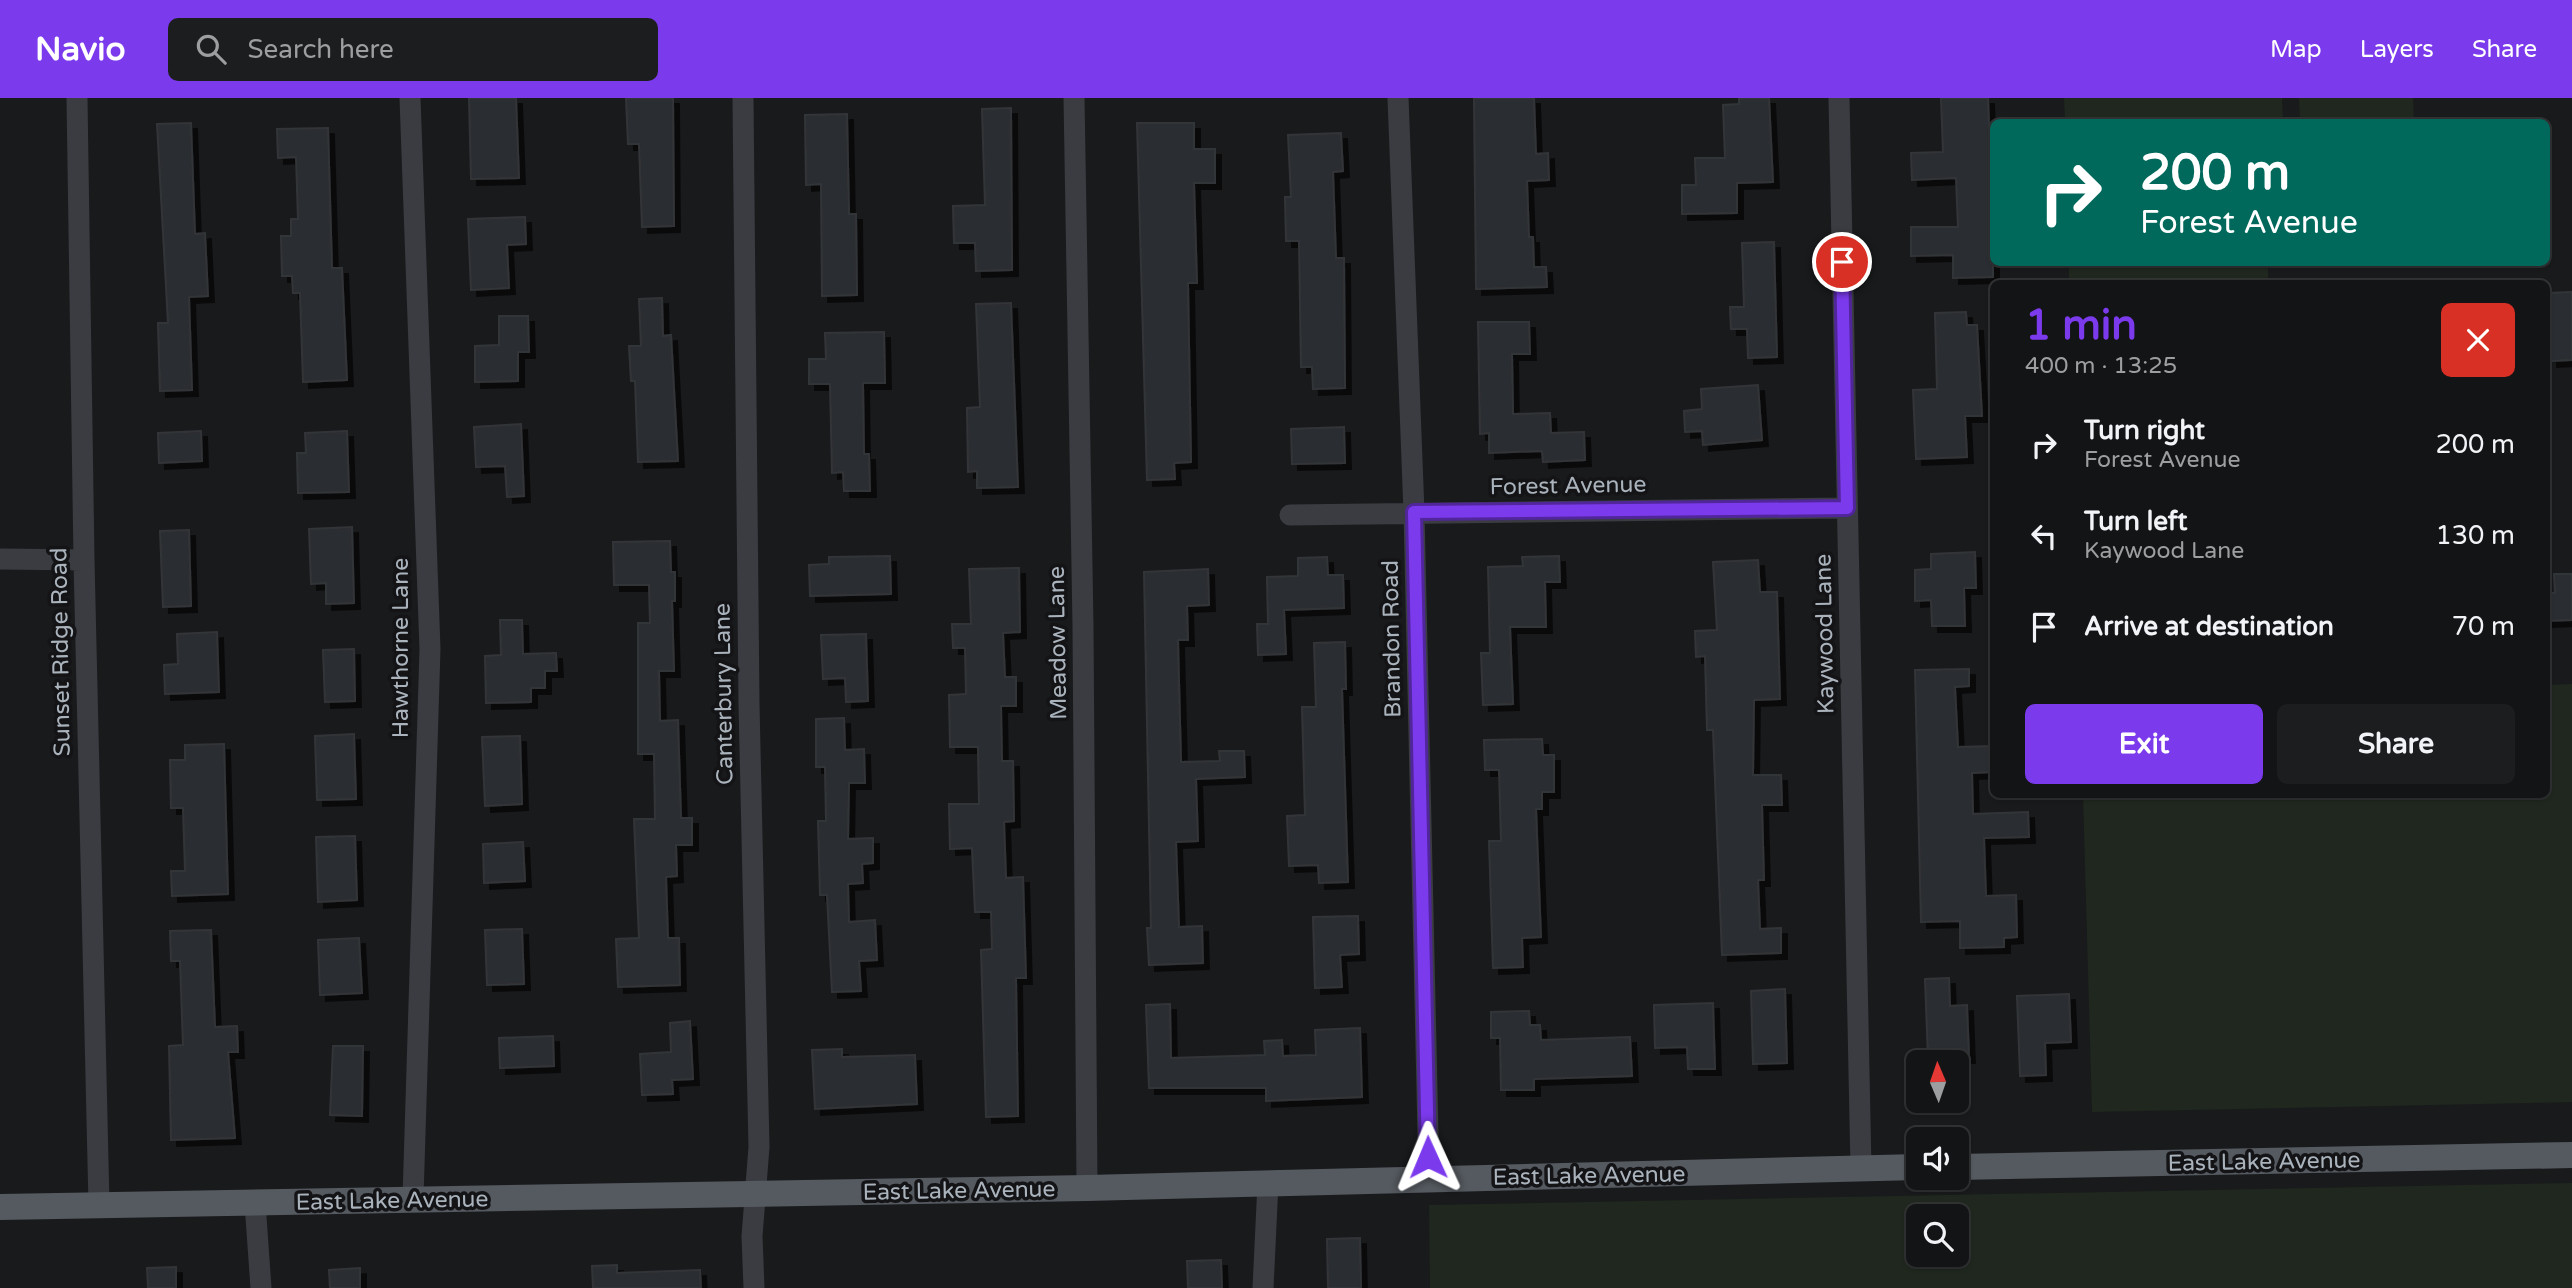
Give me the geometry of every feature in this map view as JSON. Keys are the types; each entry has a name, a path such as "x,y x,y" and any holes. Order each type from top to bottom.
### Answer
{"main road":[{"name":"East Lake Avenue","path":"1969,1167 2572,1155"},
{"name":"East Lake Avenue","path":"0,1207 1087,1188 1906,1167"}],"street":[{"name":"Sunset Ridge Road","path":"77,98 84,560 99,1205"},
{"name":"Hawthorne Lane","path":"410,98 430,649 413,1198"},
{"name":"Canterbury Lane","path":"743,98 749,704 760,1147 752,1236 754,1288"},
{"name":"Meadow Lane","path":"1074,98 1083,640 1087,1188"},
{"name":"Brandon Road","path":"1398,98 1414,512 1429,1179"},
{"name":"Kaywood Lane","path":"1839,98 1861,1168"},
{"name":"Forest Avenue","path":"1290,515 1847,508"},
{"path":"0,559 84,560"},
{"path":"1263,1288 1268,1183"},
{"path":"255,1203 261,1288"}],"shaded area":[{"path":"2064,98 2282,98 2283,119 2065,119"},
{"path":"2299,98 2413,98 2414,119 2300,119"},
{"path":"2069,266 2268,266 2268,280 2069,280"},
{"path":"2572,684 2572,1102 2092,1112 2083,798 2550,798 2550,685"},
{"path":"2572,1183 2572,1288 1430,1288 1429,1205"}],"building":[{"path":"469,98 516,98 519,178 471,179"},
{"path":"626,98 673,98 674,226 642,227 639,144 628,144"},
{"path":"1474,98 1534,98 1536,154 1548,153 1549,180 1527,181 1529,237 1533,237 1534,267 1546,267 1547,287 1476,289"},
{"path":"1739,98 1769,98 1773,182 1737,183 1737,213 1682,214 1682,185 1696,185 1695,158 1725,158 1723,105 1739,104"},
{"path":"1941,98 1988,98 1990,266 1993,266 1993,277 1953,278 1953,255 1911,256 1911,227 1958,227 1956,178 1912,180 1911,153 1943,152"},
{"path":"1011,108 1012,270 976,271 975,243 954,243 953,206 985,205 982,109"},
{"path":"847,114 849,214 856,214 857,295 822,296 821,184 806,185 805,115"},
{"path":"191,123 195,234 205,233 208,296 189,297 192,390 160,391 158,323 168,323 157,124"},
{"path":"1137,123 1194,123 1194,149 1215,149 1215,183 1194,183 1197,283 1188,283 1191,462 1174,463 1175,479 1147,480"},
{"path":"328,128 332,268 342,268 347,380 303,382 300,293 293,293 292,276 282,276 281,236 291,236 291,219 298,219 296,157 278,158 277,129"},
{"path":"1341,133 1343,171 1333,172 1336,258 1344,258 1345,388 1313,389 1312,367 1301,367 1299,241 1286,241 1285,197 1291,197 1288,135"},
{"path":"525,217 526,244 507,245 509,288 471,290 468,219"},
{"path":"1774,242 1777,357 1748,358 1747,329 1731,329 1730,307 1744,307 1742,243"},
{"path":"2572,292 2572,360 2551,361 2550,293"},
{"path":"662,298 663,336 671,335 678,461 638,462 635,381 631,381 629,346 641,346 639,299"},
{"path":"1011,303 1018,487 977,488 977,471 968,472 967,408 980,407 976,304"},
{"path":"1966,312 1967,325 1977,325 1982,416 1965,416 1967,457 1916,459 1913,390 1937,389 1935,313"},
{"path":"499,316 528,316 529,352 518,352 518,381 475,382 475,346 499,345"},
{"path":"1478,322 1529,322 1530,354 1512,354 1513,414 1550,413 1551,433 1584,432 1585,460 1543,462 1542,451 1489,453 1489,433 1480,434"},
{"path":"884,332 885,383 863,383 864,454 869,454 870,491 844,491 843,472 832,473 830,384 809,384 809,359 826,359 825,333"},
{"path":"1758,385 1762,440 1703,445 1702,431 1685,432 1684,411 1702,409 1701,389"},
{"path":"521,424 524,496 507,497 505,466 476,467 474,427"},
{"path":"1344,427 1345,463 1292,464 1291,429"},
{"path":"201,431 202,461 159,463 158,433"},
{"path":"347,431 349,492 298,493 297,453 306,453 305,433"},
{"path":"352,527 354,603 326,604 326,583 311,584 309,529"},
{"path":"189,530 191,606 163,607 160,531"},
{"path":"670,541 671,572 675,572 675,601 672,601 674,671 659,671 660,721 678,720 681,818 692,818 692,845 676,845 677,876 666,877 668,938 679,938 680,985 618,987 616,939 639,938 634,819 655,819 654,754 638,754 638,623 650,623 649,585 614,585 613,542"},
{"path":"1975,552 1976,588 1964,588 1965,626 1932,626 1931,600 1915,601 1915,570 1931,569 1931,554"},
{"path":"890,556 891,594 810,596 809,565 829,564 829,557"},
{"path":"1559,556 1560,582 1545,582 1546,627 1510,627 1513,704 1483,705 1481,653 1490,653 1488,567 1523,566 1522,557"},
{"path":"1327,557 1328,575 1343,575 1344,608 1284,610 1286,654 1258,655 1257,624 1268,624 1267,577 1298,576 1298,558"},
{"path":"1758,560 1760,592 1777,592 1780,699 1754,700 1753,775 1781,775 1782,805 1762,805 1764,880 1758,880 1760,929 1781,928 1781,953 1722,955 1713,730 1707,730 1705,656 1696,657 1695,631 1717,630 1713,562"},
{"path":"1019,568 1020,632 1003,633 1005,677 1016,677 1016,706 1001,706 1002,761 1013,761 1014,821 1004,822 1006,878 1023,877 1026,978 1016,978 1018,1116 986,1117 981,950 992,949 991,912 975,912 972,848 950,849 949,804 979,804 978,747 950,747 949,695 966,694 965,648 953,648 952,624 971,624 969,569"},
{"path":"1208,569 1209,605 1187,606 1188,640 1178,640 1181,762 1220,761 1219,751 1244,751 1245,777 1196,779 1198,841 1176,842 1179,927 1202,926 1203,963 1149,965 1147,928 1151,928 1144,572"},
{"path":"2554,574 2572,574 2572,620 2550,621 2550,593 2555,593"},
{"path":"500,620 522,620 523,654 556,653 557,671 545,671 545,688 531,688 531,702 486,703 485,656 501,655"},
{"path":"217,632 219,692 165,694 164,665 178,664 177,634"},
{"path":"866,634 868,701 846,702 845,678 823,679 821,635"},
{"path":"1345,642 1346,689 1342,689 1348,882 1319,883 1318,865 1289,866 1287,816 1305,815 1302,707 1316,707 1314,643"},
{"path":"354,649 355,701 325,702 323,650"},
{"path":"1969,669 1969,686 1955,687 1958,747 1990,746 1990,772 1972,773 1973,814 2028,812 2029,837 1984,838 1986,896 2016,895 2017,937 2004,938 2004,947 1960,948 1960,921 1921,922 1915,670"},
{"path":"844,718 845,750 864,749 865,783 849,783 848,839 873,838 873,863 862,864 863,883 848,884 849,922 875,920 877,960 859,961 861,991 832,992 827,895 820,895 818,821 826,821 825,767 816,767 816,719"},
{"path":"354,734 356,799 317,800 315,736"},
{"path":"520,736 522,804 485,806 482,737"},
{"path":"1542,739 1543,755 1554,755 1554,792 1542,792 1542,809 1536,809 1541,937 1522,938 1523,967 1493,968 1489,841 1501,841 1499,770 1485,770 1484,740"},
{"path":"224,744 228,894 172,896 171,871 185,871 183,808 171,808 170,760 185,760 185,745"},
{"path":"355,836 357,900 318,902 316,837"},
{"path":"523,842 525,881 484,883 483,844"},
{"path":"1358,916 1359,954 1340,955 1342,987 1315,988 1313,917"},
{"path":"522,929 524,984 487,985 485,930"},
{"path":"211,930 215,1027 237,1026 238,1052 228,1052 235,1138 171,1140 169,1046 183,1045 180,961 171,961 170,931"},
{"path":"359,938 362,993 320,995 318,940"},
{"path":"1949,978 1950,1006 1967,1005 1969,1050 1928,1050 1925,979"},
{"path":"1785,989 1787,1063 1753,1064 1751,991"},
{"path":"2069,994 2071,1042 2045,1043 2046,1075 2020,1076 2017,996"},
{"path":"1713,1003 1715,1069 1688,1069 1687,1047 1655,1048 1654,1005"},
{"path":"1170,1004 1171,1058 1265,1055 1264,1041 1282,1040 1283,1056 1316,1055 1315,1030 1360,1028 1362,1097 1266,1101 1266,1088 1149,1088 1146,1005"},
{"path":"1529,1011 1530,1025 1540,1025 1541,1040 1630,1037 1632,1076 1534,1079 1534,1090 1501,1090 1500,1038 1491,1038 1491,1012"},
{"path":"690,1021 693,1079 672,1080 673,1094 642,1095 640,1054 671,1052 670,1023"},
{"path":"553,1036 554,1066 500,1068 499,1038"},
{"path":"333,1046 363,1046 362,1116 330,1115"},
{"path":"842,1049 842,1057 915,1055 917,1104 815,1109 812,1050"},
{"path":"1360,1238 1361,1288 1328,1288 1327,1239"},
{"path":"1221,1260 1222,1288 1188,1288 1187,1261"},
{"path":"617,1265 617,1273 700,1270 701,1288 593,1288 592,1266"},
{"path":"176,1267 176,1288 148,1288 147,1268"},
{"path":"360,1268 360,1288 330,1288 329,1270"}],"route":[{"path":"1428,1157 1414,512 1847,508 1842,262"}]}
